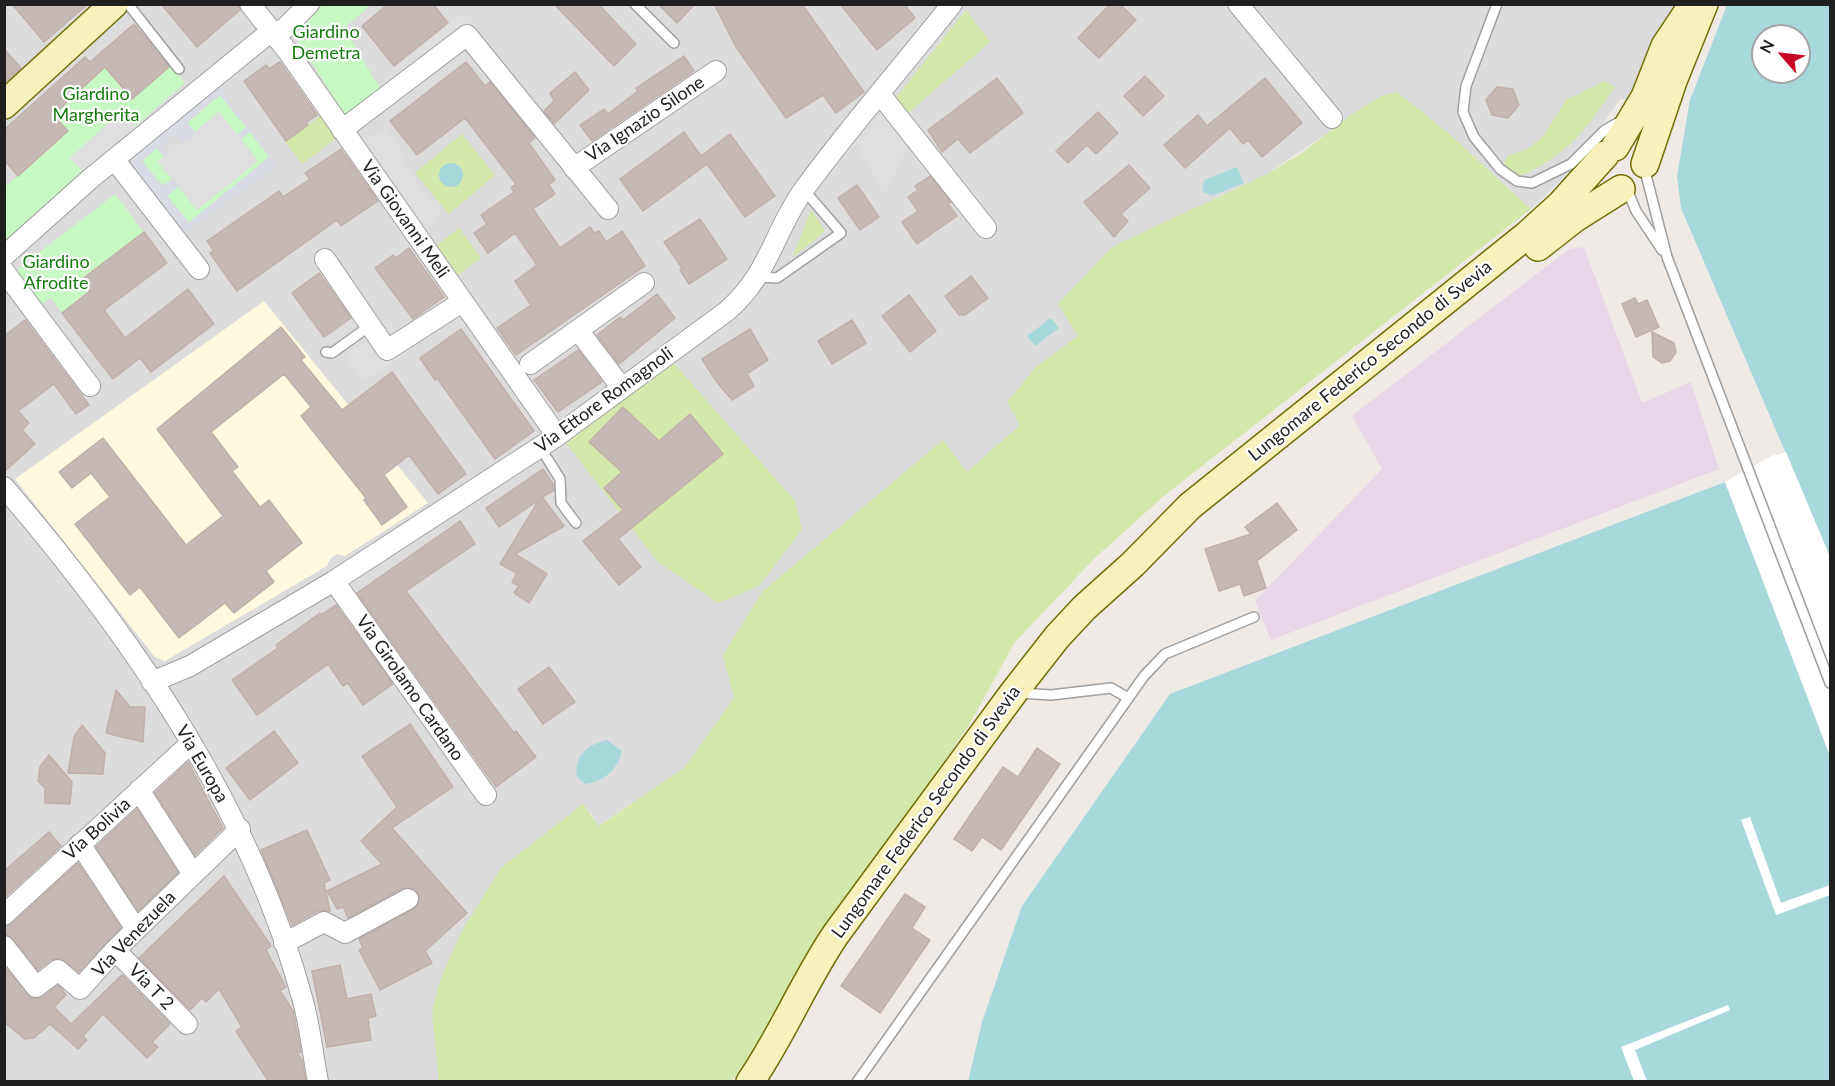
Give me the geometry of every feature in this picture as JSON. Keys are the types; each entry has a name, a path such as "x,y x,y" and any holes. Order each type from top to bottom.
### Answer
{"street":[{"name":"Via Giovanni Meli","path":"250,4 342,130 556,436"},
{"path":"4,256 114,159 264,37 284,29 309,4"},
{"name":"Via Ettore Romagnoli","path":"152,682 190,666 334,581 540,447 746,295 759,277 803,190 952,4"},
{"path":"1238,4 1332,118"},
{"name":"Lungomare Federico Secondo di Svevia","path":"750,1082 764,1062 815,965 836,934 1057,637 1190,506 1527,236 1562,204 1610,151 1635,114 1645,97 1665,46 1693,4"},
{"path":"1634,178 1704,4"},
{"path":"4,105 115,5"},
{"name":"Via Ignazio Silone","path":"342,130 467,35 608,209"},
{"name":"Via Ignazio Silone","path":"574,168 716,71"},
{"path":"880,94 986,228"},
{"path":"1634,148 1634,178 1605,180 1601,167 1610,151 1634,148"},
{"path":"114,159 199,269"},
{"name":"Lungomare Federico Secondo di Svevia","path":"1133,564 1575,218 1634,178"},
{"path":"325,259 387,350 462,303"},
{"path":"4,271 90,386"},
{"path":"530,364 644,283"},
{"path":"578,330 622,388"},
{"name":"Via Europa","path":"4,487 116,628 191,743 240,829 304,1002 318,1082"},
{"name":"Via Girolamo Cardano","path":"334,581 486,795"},
{"name":"Via Bolivia","path":"4,915 191,743"},
{"path":"139,790 193,874"},
{"name":"Via Venezuela","path":"4,946 36,987 58,970 80,989 136,929 240,829"},
{"path":"80,844 136,929"},
{"path":"284,943 324,922 345,933 408,899"},
{"name":"Via T 2","path":"115,950 187,1024"}],"lane":[{"path":"635,4 674,43"},
{"path":"1497,4 1466,86 1463,112 1474,137 1500,169 1517,181 1532,183 1571,164 1605,130 1635,114"},
{"path":"115,5 179,69"},
{"path":"1634,178 1636,211 1666,257"},
{"path":"1634,178 1830,683"},
{"path":"759,277 777,278 841,233 803,190"},
{"path":"326,352 332,353 370,325"},
{"path":"540,447 560,479 561,503 576,523"},
{"path":"856,1082 1128,698 1165,654 1254,617"},
{"path":"1014,692 1051,695 1111,688 1128,698"}],"shaded area":[{"path":"5,5 1678,5 1629,102 1621,98 1560,181 1531,209 1446,131 1382,96 1265,175 1112,247 1078,336 1036,367 1020,425 967,473 943,441 723,655 734,698 685,767 598,826 591,812 439,1065 439,1081 5,1082"},
{"path":"460,14 479,37 402,100 384,78"},
{"path":"213,79 278,166 175,239 114,159","holes":["220,95 246,127 237,135 241,139 250,132 269,157 189,222 167,196 178,187 172,179 162,186 142,161 157,148 164,157 167,154 160,146 175,132 183,142 195,132 187,122"]},
{"path":"886,107 910,140 885,194 856,146"},
{"path":"122,111 144,134 84,172 70,158"},
{"path":"219,112 258,161 197,210 158,162"},
{"path":"385,128 406,155 402,161 441,214 425,233 363,142"},
{"path":"1584,247 1642,403 1691,382 1719,469 1271,640 1255,601 1382,469 1352,416 1569,249"},
{"path":"264,301 428,503 345,556 337,554 330,559 327,566 165,661 155,657 15,479"},
{"path":"392,323 410,350 363,383 344,357"}],"green space":[{"name":"Giardino Demetra","path":"323,5 371,5 344,28 381,90 347,118 294,35"},
{"path":"966,10 990,42 906,115 894,100"},
{"name":"Giardino Margherita","path":"170,66 185,83 136,126 121,111 70,158 84,173 5,243 4,188 68,131 53,115 105,67 132,98"},
{"path":"1605,81 1615,87 1575,139 1566,148 1532,171 1514,175 1504,163 1507,156 1528,149 1544,135 1566,100"},
{"path":"1397,92 1446,131 1531,209 1165,495 1095,558 1015,642 969,725 867,875 750,1063 731,1081 439,1081 432,1013 440,980 462,931 501,868 583,804 599,826 685,767 734,698 723,655 762,592 943,440 967,472 1020,425 1007,402 1036,367 1078,336 1058,304 1112,247 1265,175 1299,155 1352,114 1382,96"},
{"path":"220,95 247,128 237,135 219,112 195,132 187,123"},
{"path":"322,115 338,137 302,164 285,142"},
{"path":"250,132 270,157 189,223 167,196 178,187 196,209 258,160 241,139"},
{"path":"462,134 495,175 449,214 415,173"},
{"path":"157,148 164,157 158,162 172,179 163,186 142,161"},
{"name":"Giardino Afrodite","path":"115,194 144,232 81,280 90,291 62,313 51,298 41,305 15,271"},
{"path":"811,210 825,231 792,258"},
{"path":"459,228 481,258 458,275 437,245"},
{"path":"671,360 795,501 802,529 759,586 718,603 657,561 563,439"}],"water":[{"path":"1727,5 1830,5 1830,557 1681,208 1677,176 1690,100"},
{"path":"451,163 456,164 462,170 462,180 456,186 451,187 446,186 440,180 439,175 440,170 446,164"},
{"path":"1237,167 1244,183 1211,196 1202,191 1204,180"},
{"path":"1051,318 1059,328 1035,346 1027,336"},
{"path":"1725,482 1830,756 1830,1081 968,1082 982,1022 1022,906 1170,694"},
{"path":"607,740 622,751 620,758 609,774 598,781 585,784 577,777 580,757 588,748"}],"pier":[{"path":"1786,452 1830,557 1830,756 1725,482 1772,456"},
{"path":"1750,817 1781,903 1830,885 1830,895 1776,915 1741,820"},
{"path":"1728,1005 1730,1010 1635,1050 1647,1081 1634,1081 1621,1047"}],"building":[{"path":"12,4 88,4 44,42"},
{"path":"161,4 238,4 240,10 197,47"},
{"path":"388,4 433,4 448,23 394,66 362,26"},
{"path":"554,4 598,4 636,44 614,66"},
{"path":"658,4 695,4 677,23"},
{"path":"714,4 802,4 864,92 836,113 823,95 786,118 736,47"},
{"path":"840,4 904,4 915,18 877,50"},
{"path":"1110,4 1120,4 1136,20 1099,58 1078,38"},
{"path":"134,24 169,67 132,99 105,67 53,115 68,131 18,176 4,160 4,130 85,57 90,62"},
{"path":"4,49 21,68 4,83"},
{"path":"684,56 694,71 592,141 580,125 604,109 608,114 638,91 636,88"},
{"path":"280,62 317,115 306,122 308,125 286,141 244,81 266,65 269,69"},
{"path":"466,62 485,86 490,82 535,138 529,143 555,180 549,185 555,194 533,209 560,248 590,227 594,233 599,231 606,242 622,231 645,266 516,355 497,328 531,305 515,281 537,265 515,233 488,253 474,233 487,224 481,215 514,192 511,188 516,184 465,118 417,155 390,121"},
{"path":"575,72 589,90 554,124 544,111 554,101 550,93"},
{"path":"1145,76 1164,96 1143,116 1124,96"},
{"path":"997,78 1023,113 970,153 958,139 942,152 928,130"},
{"path":"1265,78 1302,123 1262,157 1248,140 1243,144 1230,128 1185,168 1164,145 1198,115 1207,126"},
{"path":"1497,87 1513,89 1519,105 1508,118 1492,115 1486,100"},
{"path":"1098,112 1118,133 1096,154 1087,145 1068,163 1056,151"},
{"path":"684,132 701,156 730,134 775,196 745,217 707,164 643,211 620,179"},
{"path":"341,149 378,201 341,226 337,220 237,291 210,253 214,251 207,241 279,191 283,197 310,179 305,173"},
{"path":"1129,165 1150,188 1121,214 1128,221 1114,237 1084,202"},
{"path":"930,176 951,202 948,204 957,216 917,244 902,222 918,211 908,197 918,190 915,186"},
{"path":"857,185 879,217 860,230 838,198"},
{"path":"700,219 727,259 689,284 680,270 682,268 664,242"},
{"path":"144,232 167,263 104,310 125,338 188,289 214,324 151,372 140,358 113,379 62,313 90,291 81,280"},
{"path":"409,248 444,297 413,319 375,268 393,255 396,258"},
{"path":"319,273 351,318 324,337 292,293"},
{"path":"971,276 988,298 965,315 959,315 945,296"},
{"path":"657,294 675,318 619,364 597,335 620,317 623,320"},
{"path":"909,295 936,331 910,352 882,316"},
{"path":"1635,298 1638,304 1647,300 1659,327 1636,337 1622,304"},
{"path":"25,320 89,405 76,414 54,384 18,411 29,423 22,430 35,444 4,472 4,336"},
{"path":"852,320 866,343 832,364 818,341"},
{"path":"281,327 305,357 301,360 342,410 392,372 466,474 438,494 409,455 384,475 407,507 382,525 364,500 366,498 301,416 311,407 284,374 211,432 238,467 232,471 260,507 269,500 302,543 266,571 274,582 234,613 225,603 179,638 140,587 130,595 75,524 110,497 91,473 72,488 59,472 103,438 186,545 223,516 157,429"},
{"path":"461,329 534,431 495,459 420,358"},
{"path":"750,329 768,360 747,374 754,386 732,400 702,359"},
{"path":"1652,332 1674,343 1676,352 1670,361 1662,363 1653,357"},
{"path":"578,350 602,382 558,412 534,380"},
{"path":"623,407 659,441 690,414 723,454 618,539 641,567 619,585 583,541 623,510 604,488 622,472 589,442"},
{"path":"543,469 553,484 554,490 542,497 564,526 515,554 547,574 529,603 514,593 519,586 512,582 517,573 500,564 539,500 499,527 486,508"},
{"path":"1277,503 1297,530 1257,561 1266,588 1244,596 1240,584 1219,591 1205,549 1251,534 1245,527"},
{"path":"460,521 475,544 406,591 514,733 516,731 536,757 496,787 357,593"},
{"path":"336,605 393,684 363,705 348,683 343,686 328,664 257,715 232,680 278,648 276,645 320,613 321,615"},
{"path":"549,667 575,702 543,724 518,689"},
{"path":"116,690 130,707 145,707 143,742 106,733"},
{"path":"410,724 453,787 392,828 467,913 425,951 432,963 380,990 359,950 363,948 359,939 414,909 418,905 419,894 414,889 403,888 348,918 343,907 337,909 327,891 382,864 361,841 397,807 362,756"},
{"path":"82,725 105,753 103,774 68,773 74,737"},
{"path":"274,731 298,763 250,800 226,768"},
{"path":"1037,748 1060,764 1001,850 982,837 972,851 954,839 1003,767 1018,777"},
{"path":"49,755 72,782 70,804 45,803 45,788 38,781 40,767"},
{"path":"188,762 223,828 195,855 155,793"},
{"path":"137,809 178,873 138,911 96,847"},
{"path":"307,830 330,880 324,883 330,911 318,911 292,925 261,850"},
{"path":"49,832 61,846 4,898 4,871"},
{"path":"78,863 121,928 79,972 61,958 51,960 38,970 13,939 4,934 4,927 12,924"},
{"path":"224,876 271,946 266,950 286,987 280,991 293,1011 301,1052 297,1053 302,1060 306,1082 269,1082 236,1031 242,1027 219,989 206,1002 202,998 190,1010 139,958"},
{"path":"905,894 925,907 912,928 930,940 880,1013 841,986"},
{"path":"340,965 347,999 371,994 376,1016 368,1018 371,1040 327,1047 312,971"},
{"path":"4,966 32,998 43,997 58,985 66,995 54,1007 71,1024 122,975 170,1024 152,1042 158,1047 147,1058 103,1014 83,1036 87,1040 78,1049 50,1024 34,1038 25,1039 4,1022"}]}
